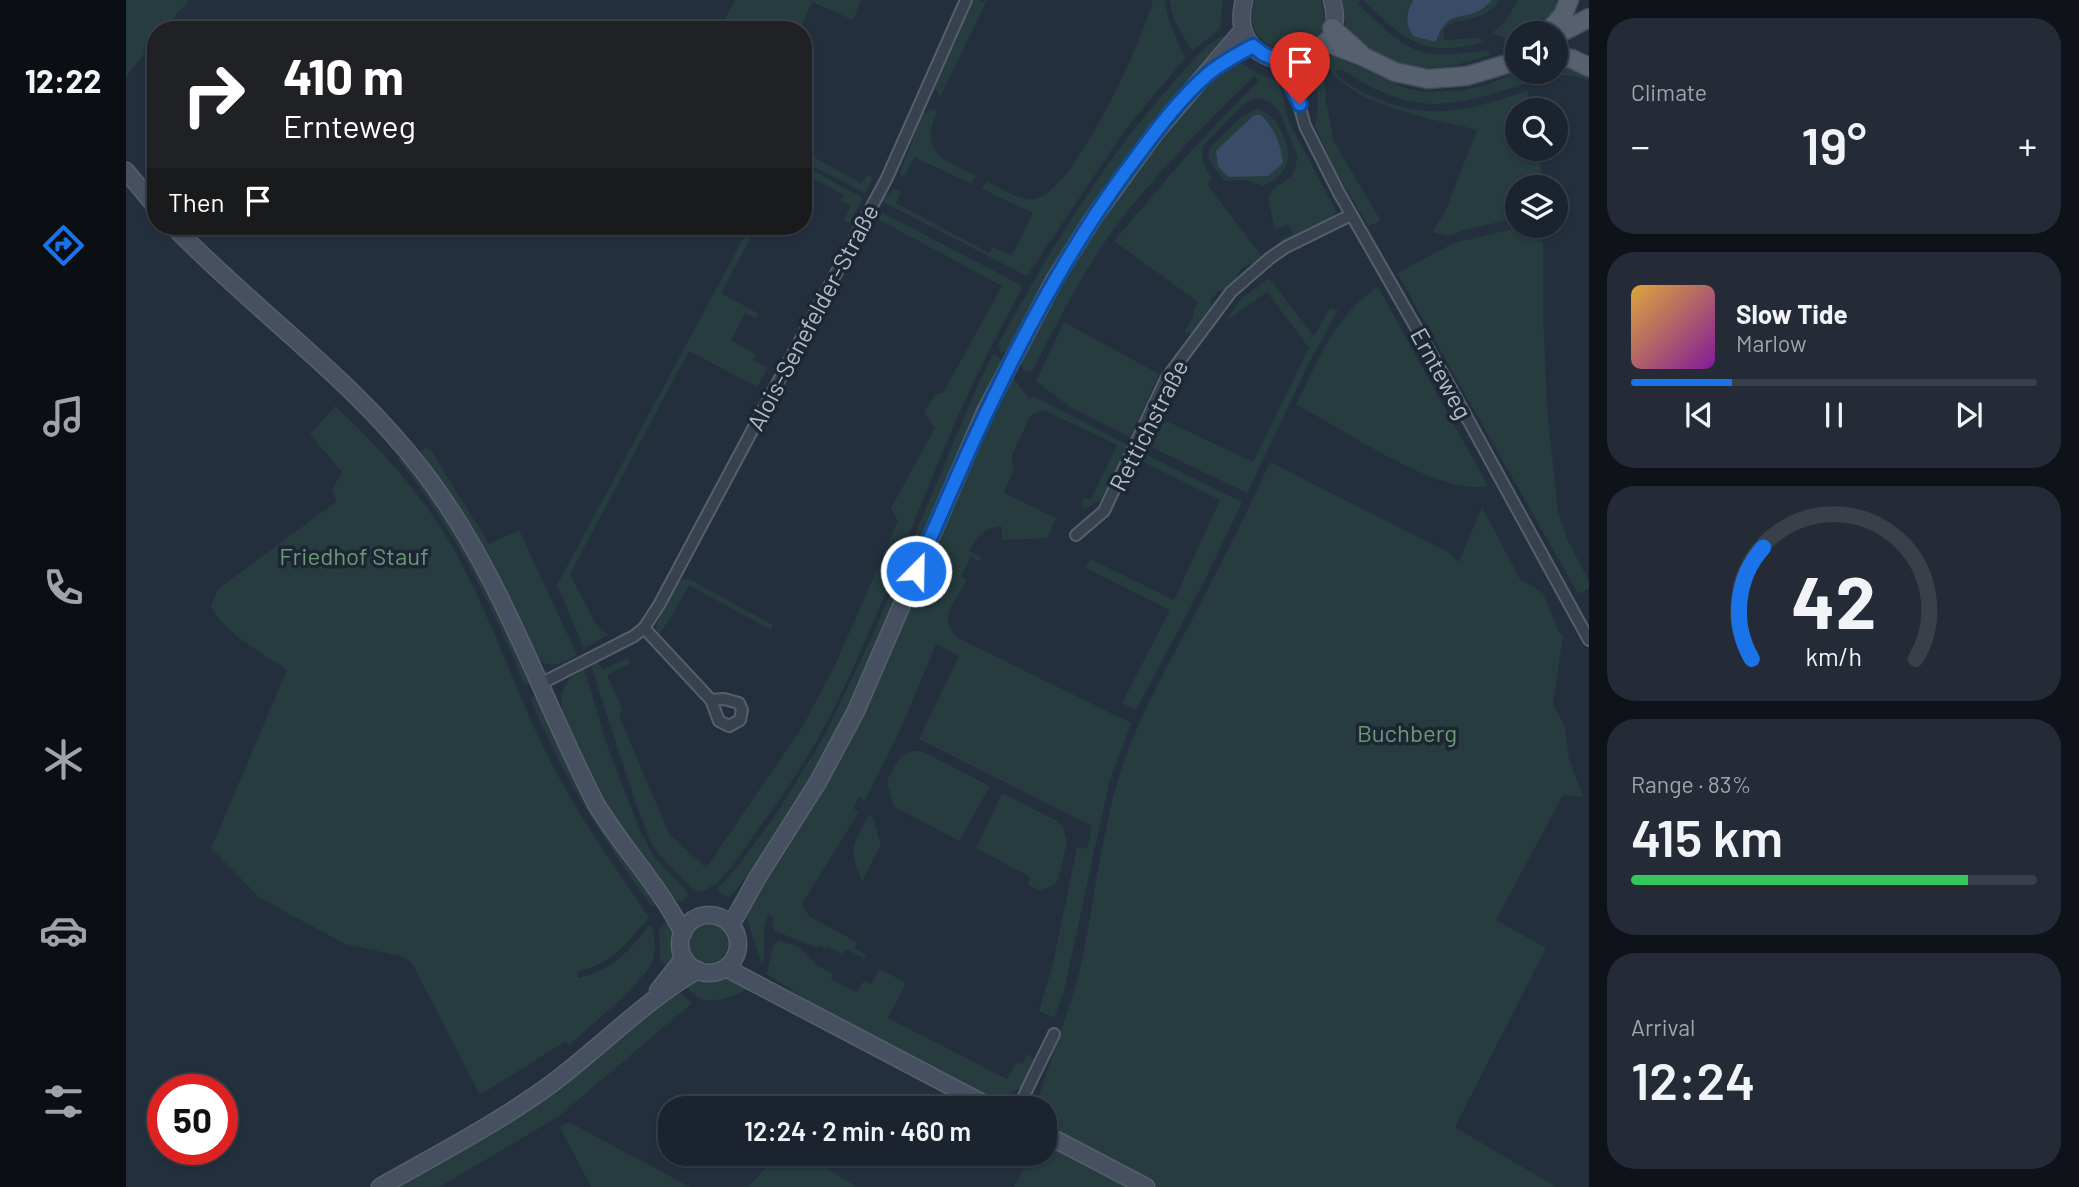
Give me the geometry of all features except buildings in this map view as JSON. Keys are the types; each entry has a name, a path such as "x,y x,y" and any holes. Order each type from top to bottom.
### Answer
{"main road":[{"path":"1244,0 1241,18 1243,30 1253,46 1263,54 1280,61 1301,60 1315,52 1329,35 1334,17 1332,0"},
{"path":"1558,21 1569,0"},
{"path":"1568,28 1589,17 1580,0"},
{"path":"731,925 811,793 856,711 985,412 1055,279 1130,166 1243,30"},
{"path":"1329,35 1362,56 1395,72 1428,79 1457,78 1505,64"},
{"path":"1209,72 1253,46"},
{"path":"1568,58 1589,67"},
{"path":"1486,70 1505,61"},
{"path":"126,171 147,196"},
{"path":"182,235 375,416 417,464 449,508 480,560 596,804 615,835 660,892 683,933"},
{"path":"715,916 731,925 738,938 731,961 713,973 698,970 684,958 681,946 683,933 697,918 715,916 756,880"},
{"path":"660,892 697,918"},
{"path":"643,1009 684,958"},
{"path":"731,961 779,995 968,1096"},
{"path":"380,1187 534,1096 643,1009 698,970"},
{"path":"1057,1140 1146,1187"}],"street":[{"name":"Alois-Senefelder-Straße","path":"540,684 627,640 644,628 671,584 881,190 966,0"},
{"name":"Ernteweg","path":"1300,104 1301,60"},
{"name":"Ernteweg","path":"1280,61 1300,104 1310,137 1351,215 1449,385 1589,640"},
{"name":"Rettichstraße","path":"1076,535 1104,511 1166,379 1231,292 1286,247 1351,215"},
{"path":"644,628 711,699"},
{"path":"1024,1096 1054,1034"}],"green space":[{"path":"126,0 189,0 171,21 147,21 147,50 126,77"},
{"path":"735,0 861,0 853,20 812,2 804,21 724,21"},
{"path":"972,0 979,0 981,3 987,0 940,97 935,88 936,77 957,39 964,14"},
{"path":"1153,0 1164,0 1169,22 1185,58 1125,130 1027,276 881,201 894,189 901,192 896,203 989,253 993,247 1012,256 1033,213 982,189 986,181 1016,196 1029,199 1051,191 1087,144 1105,112 1136,46"},
{"path":"1169,0 1223,0 1220,29 1192,51 1174,20"},
{"path":"1255,0 1321,0 1324,21 1317,36 1304,46 1288,49 1272,46 1259,37 1252,22"},
{"path":"1342,0 1361,0 1358,4 1389,33 1414,49 1443,54 1487,50 1491,54 1445,66 1399,63 1370,49 1351,35 1347,28"},
{"path":"1362,0 1413,0 1406,16 1441,27 1453,19 1479,10 1492,0 1500,0 1485,13 1454,23 1443,30 1445,40 1478,38 1483,41 1471,45 1437,48 1413,41 1402,34"},
{"path":"1518,0 1556,0 1555,10 1549,21 1506,21"},
{"path":"1505,22 1505,43 1504,37 1493,32"},
{"path":"1223,36 1226,40 1109,182 1034,301 1008,351 1001,353 998,347 1000,341 1101,174 1184,70"},
{"path":"1333,55 1404,88 1425,92 1464,90 1505,77 1505,84 1522,84 1481,97 1437,104 1394,96 1343,70 1336,70 1342,79 1359,90 1403,107 1423,111 1462,109 1527,91 1528,98 1505,98 1505,161 1540,161 1541,175 1505,175 1505,221 1450,236 1432,232 1445,212 1477,130 1418,116 1377,102 1342,82 1330,69 1324,71 1326,101 1334,142 1381,221 1368,226 1335,170 1315,126 1318,107 1316,88 1313,75 1307,73 1320,59"},
{"path":"1239,61 1256,73 1279,82 1289,122 1336,211 1335,215 1286,242 1280,240 1293,234 1288,224 1275,230 1268,198 1273,189 1293,175 1298,157 1280,113 1270,102 1259,98 1243,104 1203,146 1202,159 1212,178 1207,184 1264,259 1255,265 1250,263 1239,271 1232,284 1218,291 1211,300 1211,308 1192,333 1186,334 1185,330 1194,316 1193,311 1198,302 1114,241 1190,152 1259,80 1254,76 1200,130 1117,225 1083,277 1034,368 1029,372 1024,371 1018,361 1045,319 1065,273 1134,172 1188,104 1206,86"},
{"path":"1568,67 1589,75 1589,81 1568,76"},
{"path":"931,109 937,111 932,125 933,146 944,159 976,176 972,184 914,157 905,175 900,176 917,129 914,127 921,115"},
{"path":"1255,109 1269,115 1281,130 1287,147 1287,163 1277,177 1263,186 1247,180 1224,181 1209,159 1209,149 1238,120"},
{"path":"812,156 862,184 867,175 873,178 865,193 812,166"},
{"path":"812,170 863,198 850,223 844,220 851,206 841,200 844,195 812,178"},
{"path":"877,210 1021,285 1021,290 965,400 870,630 816,742 785,792 728,872 712,886 695,892 650,841 591,666 598,662 602,670 628,658 631,663 607,675 623,710 619,716 669,834 706,868 803,726 836,663 898,521 891,508 935,428 924,413 935,395 943,393 1002,286 874,217"},
{"path":"1505,231 1505,238 1540,238 1543,243 1547,407 1558,513 1568,541 1589,581 1589,588 1578,594 1397,273 1454,243"},
{"path":"745,235 752,235 721,293 759,314 757,319 745,313 731,340 756,355 753,360 768,368 757,387 689,351 570,574 595,623 608,635 584,648 557,585"},
{"path":"1269,278 1314,336 1330,308 1338,310 1310,361 1247,493 1149,446 1162,419 1253,462 1309,348 1267,292 1229,319 1242,298"},
{"path":"1378,287 1488,486 1467,487 1417,471 1296,405 1320,355 1339,325 1363,298"},
{"path":"1064,322 1159,374 1130,437 1070,407 1036,381"},
{"path":"996,355 1001,360 1000,367 850,706 783,825 729,898 716,890 738,866 776,814 825,735 874,632 977,387 992,356"},
{"path":"1012,376 1029,398 1035,397 1128,445 1101,500 1083,510 1084,497 1091,500 1117,445 1044,410 1031,415 1012,455 1013,471 1004,493 1056,518 1047,538 1003,540 1001,526 982,534 969,551 981,557 979,561 971,557 961,576 967,581 948,615 948,622 956,637 1131,723 1109,783 1064,991 1054,1018 1039,1011 1053,963 1077,847 1087,849 1092,826 919,739 959,656 936,644 902,726 865,800 859,797 853,808 859,812 802,906 810,917 857,942 855,949 866,955 864,958 846,949 842,954 828,946 826,949 819,945 818,948 775,931 772,927 774,918 769,915 764,927 762,965 747,919 741,911 799,827 833,769 996,402"},
{"name":"Friedhof Stauf","path":"335,406 403,477 446,536 480,601 528,714 562,784 649,917 618,951 600,963 577,972 578,978 610,965 635,943 649,925 653,929 655,954 650,966 617,1003 569,1045 566,1041 480,1095 412,963 400,956 345,944 260,898 211,848 287,670 235,634 211,606 218,589 337,501 332,490 342,472 310,434"},
{"path":"426,448 431,450 489,544 519,530 577,655 551,665 537,657 417,452"},
{"path":"1145,454 1242,502 1205,580 1136,710 1122,703 1170,610 1086,568 1090,559 1174,600 1220,500 1142,461"},
{"path":"402,456 465,542 532,682 525,686 470,567 436,511 397,458"},
{"name":"Buchberg","path":"1270,462 1444,550 1459,562 1482,507 1520,579 1543,593 1559,633 1563,635 1553,704 1565,727 1569,758 1583,797 1563,795 1496,920 1546,948 1455,1127 1556,1187 1014,1187 1026,1166 1057,1166 1057,1096 1039,1096 1082,960 1107,823 1121,769 1147,707"},
{"path":"691,580 773,625 771,630 689,585 659,634 657,623 678,582"},
{"path":"584,669 608,748 640,831 655,858 687,892 688,896 683,901 679,902 666,889 606,810 563,719 561,696 565,685"},
{"path":"535,694 659,907 651,905 584,806 543,727 531,699"},
{"path":"913,751 921,751 990,786 959,841 893,806 887,781 900,759"},
{"path":"1002,793 1057,821 1063,827 1067,841 1058,880 1053,886 1039,890 1028,885 1030,877 976,848"},
{"path":"872,816 881,845 862,881 854,848 868,817"},
{"path":"671,917 674,943 669,968 660,959 659,930"},
{"path":"708,923 716,924 722,929 727,935 727,951 722,957 716,962 708,963 700,962 694,957 689,951 688,943 689,935 694,929 700,924"},
{"path":"779,940 799,947 817,965 833,974 831,979 856,992 864,981 871,984 880,969 906,983 888,1018 1007,1079 1017,1062 1022,1065 1027,1054 1035,1059 1033,1068 1024,1083 1011,1093 995,1096 985,1094 830,1015 767,974 773,945"},
{"path":"723,975 745,982 745,990 723,999 705,1000 698,998 683,983 693,980"},
{"path":"677,991 692,1003 558,1117 439,1187 398,1187 546,1099"},
{"path":"569,1122 690,1187 591,1187 560,1127"},
{"path":"768,1166 822,1166 857,1187 748,1187"}],"water":[{"path":"1413,0 1492,0 1483,8 1447,23 1436,42 1413,36 1407,18"},
{"path":"1254,115 1261,115 1274,131 1283,163 1268,176 1228,177 1218,166 1216,151"}],"route":[{"path":"916,571 985,412 1045,297 1073,248 1156,132 1209,72 1253,46 1263,54 1280,61 1300,104"}]}
